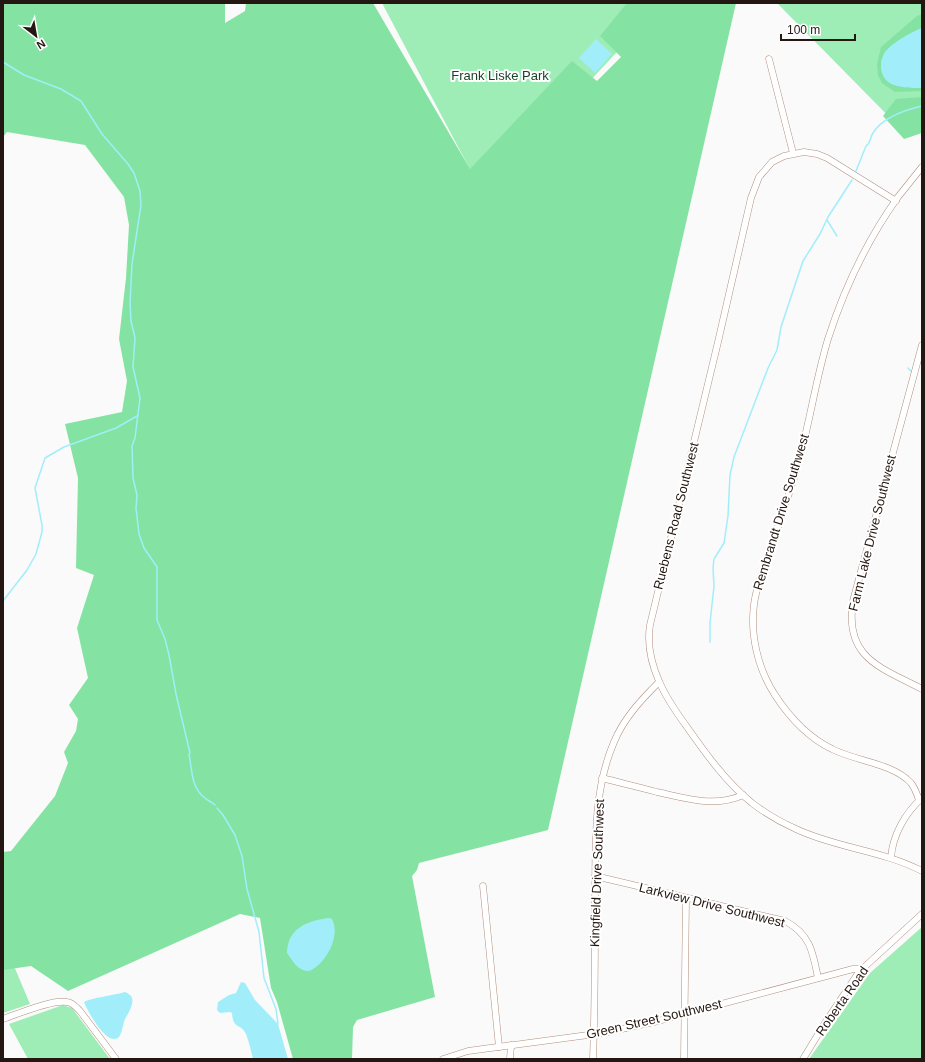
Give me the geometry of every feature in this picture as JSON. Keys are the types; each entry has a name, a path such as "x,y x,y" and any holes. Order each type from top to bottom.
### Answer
{"street":[{"path":"769,59 793,153"},
{"name":"Ruebens Road Southwest","path":"896,201 817,154 804,152 784,156 766,168 759,177 751,198 648,633 654,667 659,682 668,699 699,745 726,778 743,795 772,817 796,830 814,837 891,857 922,871"},
{"name":"Rembrandt Drive Southwest","path":"921,799 913,786 903,776 891,770 839,752 812,737 782,706 768,683 760,663 754,633 754,613 756,595 796,470 830,333 843,297 867,248 896,201 922,167"},
{"name":"Farm Lake Drive Southwest","path":"922,345 853,601 851,615 854,638 857,645 867,658 922,689"},
{"name":"Kingfield Drive Southwest","path":"593,1059 595,876 598,806 602,778 614,742 623,723 638,703 659,682"},
{"path":"602,778 692,800 723,800 743,795"},
{"path":"891,857 897,831 902,822 921,799"},
{"name":"Larkview Drive Southwest","path":"595,876 785,921 795,926 802,933 810,947 818,978"},
{"path":"483,886 499,1047"},
{"path":"684,1059 686,898"},
{"name":"Roberta Road","path":"803,1059 825,1023 862,969 922,914"},
{"name":"Green Street Southwest","path":"443,1059 462,1052 594,1034 654,1022 853,969 862,969"},
{"path":"3,1019 48,1004 67,1001 80,1010 116,1059"},
{"path":"510,1059 511,1045"}],"green space":[{"path":"3,3 225,3 225,23 245,11 246,3 373,3 470,169 572,61 597,81 621,57 600,36 627,3 736,3 548,830 419,863 417,870 412,876 435,997 357,1020 353,1027 352,1059 293,1059 277,1002 271,988 260,918 240,914 68,991 31,966 3,970 3,852 11,851 55,796 68,763 64,752 76,731 78,719 69,705 88,678 77,628 94,575 76,568 78,478 65,424 122,412 127,381 119,339 126,278 129,225 124,197 85,145 7,132 3,137"},
{"name":"Frank Liske Park","path":"382,3 667,3 613,56 484,196"},
{"path":"777,3 922,3 922,132 909,137"},
{"path":"922,14 922,28 893,45 885,52 881,62 900,86 922,88 922,91 895,92 882,83 878,75 877,64 881,47 917,16"},
{"path":"922,97 922,133 904,139 883,116 896,99"},
{"path":"922,927 922,1059 809,1059 870,973"},
{"path":"14,966 30,1004 3,1013 3,970"},
{"path":"63,1005 72,1008 110,1059 28,1059 9,1024"}],"water":[{"path":"922,28 922,88 901,87 890,83 886,80 881,68 884,54 896,42"},
{"path":"596,39 612,54 595,73 579,58"},
{"path":"329,918 332,919 335,931 332,945 321,963 310,971 304,971 296,965 287,953 288,944 291,937 300,927 314,921"},
{"path":"241,982 245,983 255,1000 278,1024 288,1059 253,1059 246,1034 242,1028 234,1022 232,1013 220,1013 217,1010 218,1002 229,995 236,993"},
{"path":"125,992 131,996 132,1003 119,1037 114,1039 103,1033 98,1027 84,1002"}],"waterway":[{"path":"3,62 24,75 61,89 81,101 102,134 134,173 140,191 141,205 132,264 130,303 131,321 135,338 133,367 140,398 135,438 132,446 133,478 137,495 136,508 139,534 144,548 157,567 157,620 165,639 169,655 176,694 190,753 193,778 200,794 215,805"},
{"path":"856,171 866,146 872,135 882,123 894,115 922,106"},
{"path":"710,642 710,623 714,586 714,559 724,543 728,516 730,475 734,457 768,368 777,350 781,327 803,261 820,234 828,217 852,180"},
{"path":"827,220 837,236"},
{"path":"908,368 911,371"},
{"path":"3,601 27,570 36,554 42,532 42,525 35,488 45,458 64,447 116,428 137,416"},
{"path":"217,808 235,835 242,856 247,889 259,932 264,978 276,1009 278,1024"}]}
